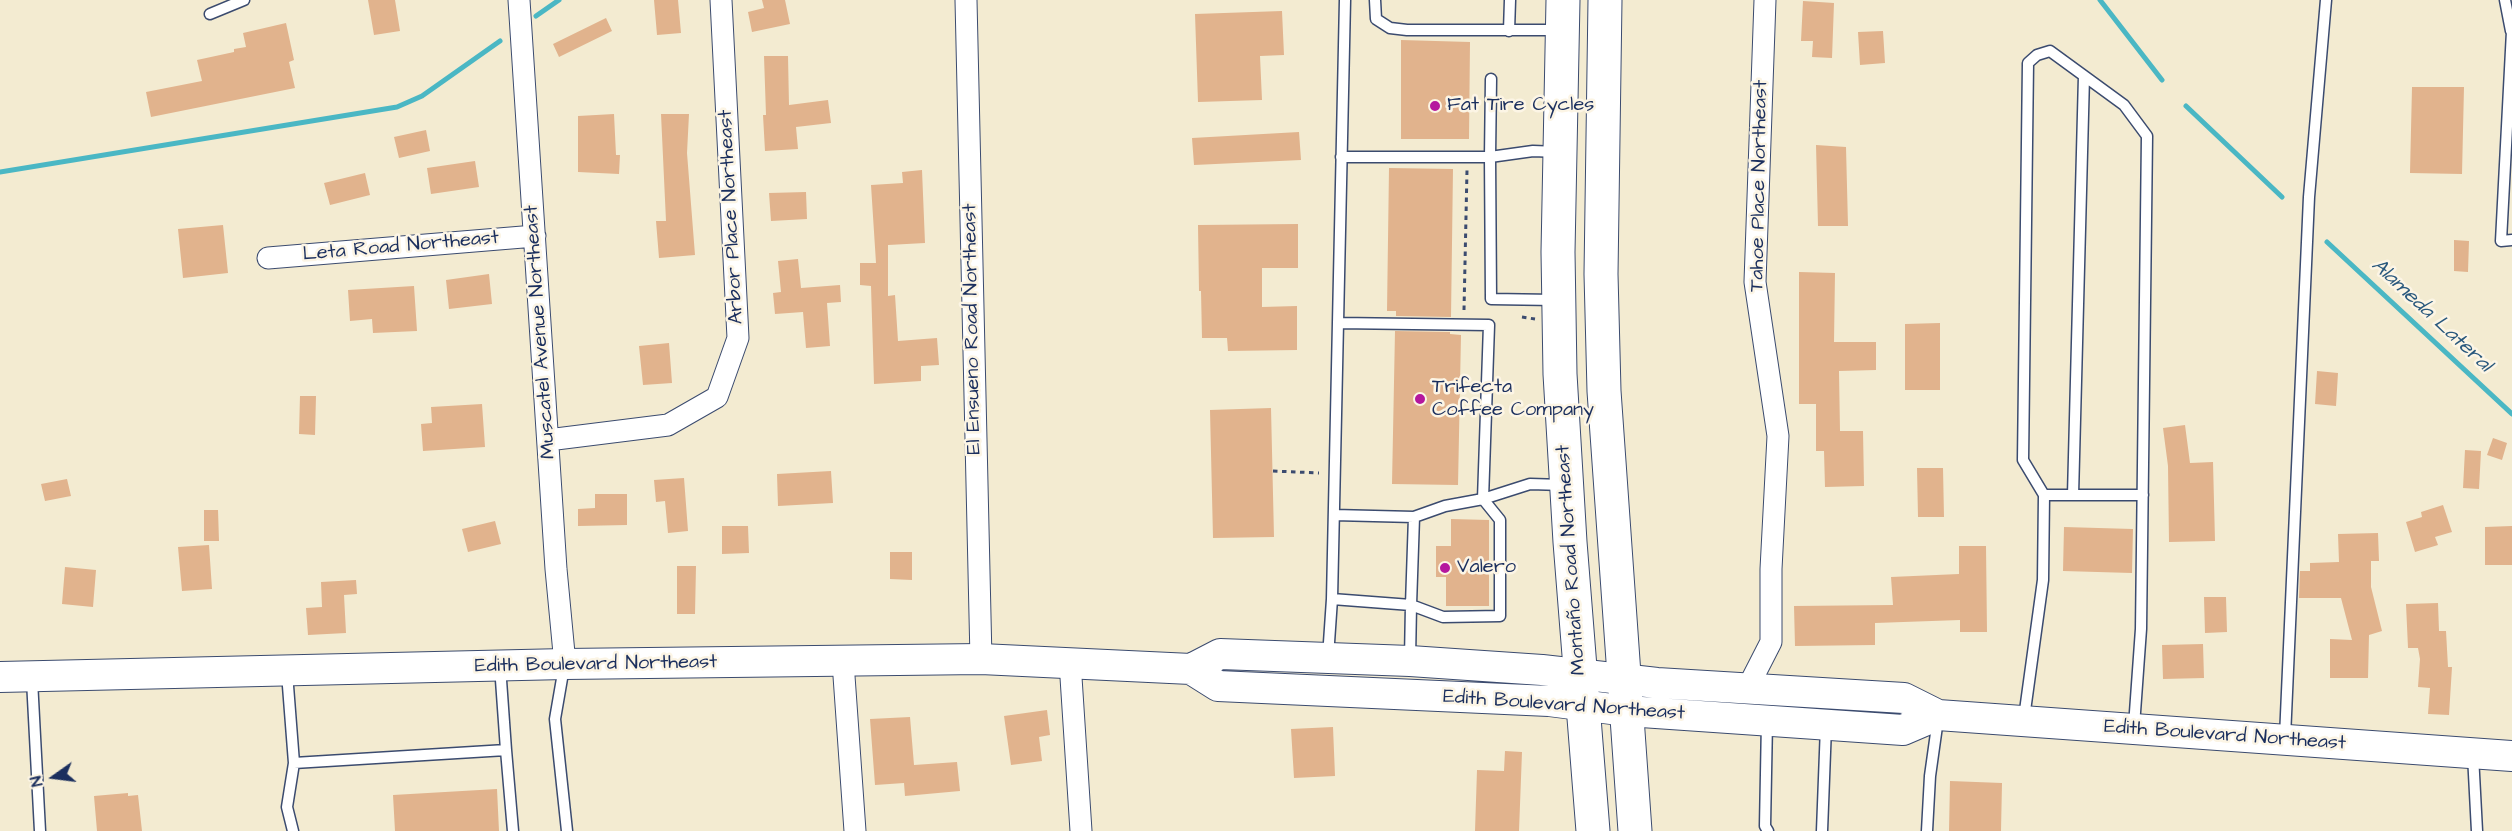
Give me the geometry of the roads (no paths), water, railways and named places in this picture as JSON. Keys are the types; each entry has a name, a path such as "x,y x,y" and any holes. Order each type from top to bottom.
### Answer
{"main road":[{"path":"1605,0 1601,274 1604,391 1635,831"},
{"name":"Montaño Road Northeast","path":"1562,15 1560,153 1547,310 1566,485 1593,831"}],"street":[{"name":"Muscatel Avenue Northeast","path":"519,0 565,664"},
{"name":"Arbor Place Northeast","path":"548,440 668,425 717,397 738,338 721,0"},
{"name":"El Ensueno Road Northeast","path":"966,0 981,659"},
{"name":"Tahoe Place Northeast","path":"1747,688 1772,642 1772,569 1778,436 1755,282 1765,0"},
{"name":"Leta Road Northeast","path":"268,258 535,236"},
{"name":"Edith Boulevard Northeast","path":"1191,669 1220,654 1410,661 1542,670 1582,691 1767,719 1903,730 1938,715"},
{"name":"Edith Boulevard Northeast","path":"0,677 565,664 981,659 1191,669 1218,686 1549,701 1582,691"},
{"path":"843,662 855,831"},
{"path":"1070,662 1081,831"},
{"name":"Edith Boulevard Northeast","path":"1626,696 1747,688 1904,698 1938,715 2512,756"}],"lane":[{"path":"210,15 244,0"},
{"path":"1328,657 1332,599 1345,0"},
{"path":"1375,0 1376,19 1390,28 1509,31 1562,15"},
{"path":"1509,31 1510,0"},
{"path":"2285,741 2309,197 2326,0"},
{"path":"2505,0 2511,31 2501,241 2512,240"},
{"path":"2024,722 2043,580 2044,495 2023,460 2028,63 2037,55 2050,51 2124,105 2147,136 2141,629 2134,730"},
{"path":"2073,495 2084,76"},
{"path":"1491,79 1491,299 1547,310"},
{"path":"1341,157 1490,157 1533,151 1560,153"},
{"path":"1332,599 1411,605 1443,616 1500,616 1500,520 1483,499 1489,325 1338,323"},
{"path":"1334,515 1414,516 1445,506 1483,499 1530,484 1566,485"},
{"path":"2044,495 2143,495"},
{"path":"1410,661 1414,516"},
{"path":"565,664 555,719 567,831"},
{"path":"500,666 513,831"},
{"path":"287,670 294,763 287,807 293,831"},
{"path":"32,676 40,831"},
{"path":"1927,831 1929,776 1938,715"},
{"path":"1767,719 1765,826 1768,831"},
{"path":"1822,831 1826,724"},
{"path":"294,763 506,750"},
{"path":"2473,754 2476,831"}],"waterway":[{"name":"Alameda Lateral","path":"536,16 559,0"},
{"path":"2100,0 2162,80"},
{"path":"0,172 397,107 422,96 500,41"},
{"path":"2186,106 2282,197"},
{"name":"Alameda Lateral","path":"2327,242 2512,414"}],"place":[{"name":"Fat Tire Cycles","path":"1435,106"},
{"name":"Trifecta Coffee Company","path":"1420,399"},
{"name":"Valero","path":"1445,568"}]}
